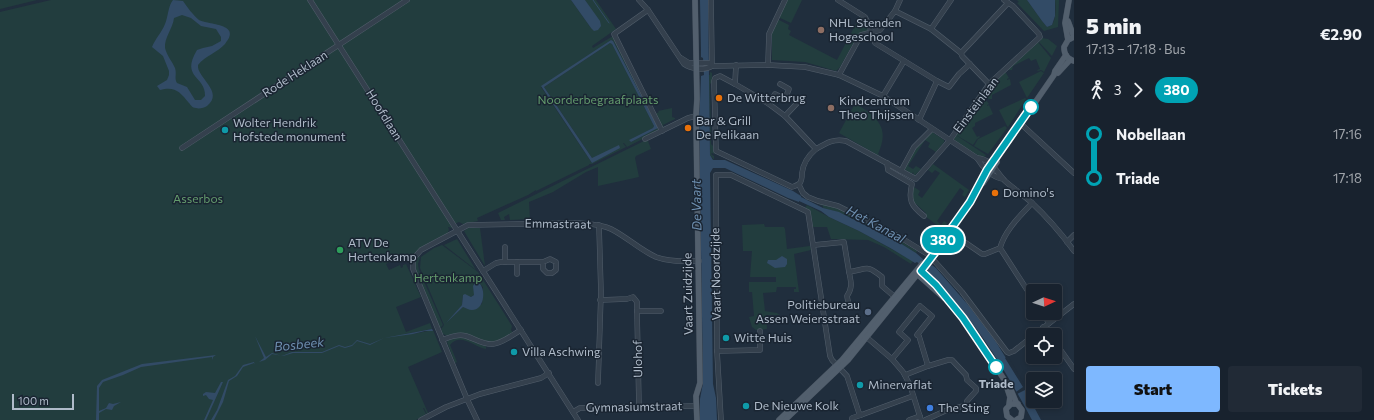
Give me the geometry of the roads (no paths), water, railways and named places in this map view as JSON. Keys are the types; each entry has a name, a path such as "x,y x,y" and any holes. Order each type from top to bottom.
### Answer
{"main road":[{"name":"Vaart Zuidzijde","path":"695,0 700,383 696,396 697,420"},
{"path":"1054,75 1072,60 1066,55 1064,47 1071,38 1065,23 1069,0"},
{"path":"785,420 838,367 941,245 961,216 978,188 979,183 989,171 998,154 1054,75 1055,71 1066,55"},
{"path":"921,268 969,326 1011,390 1021,408 1018,419 1027,420"},
{"path":"779,420 838,367"},
{"path":"1003,379 1010,397 1009,405 1005,412 1011,420"},
{"path":"1009,405 1013,403 1018,404"}],"street":[{"name":"Hoofdlaan","path":"310,0 578,420"},
{"name":"Rode Heklaan","path":"182,148 407,0"},
{"path":"639,0 648,10 681,58 689,63 697,66 768,65 806,67 839,75 883,96 977,158 989,171 999,179 1003,179"},
{"path":"707,66 711,0"},
{"path":"768,65 769,34 785,0"},
{"path":"838,0 865,17 874,43 949,87 959,74 970,64"},
{"path":"839,75 861,35 880,30 895,11 900,0"},
{"path":"931,30 951,0"},
{"path":"961,53 1006,2"},
{"name":"Einsteinlaan","path":"912,184 950,140 989,84 1038,40 1040,36 1013,6 1006,2"},
{"path":"648,10 614,34 662,131"},
{"path":"895,11 931,30 961,53 962,56 989,84"},
{"path":"883,96 904,61"},
{"path":"735,84 736,65"},
{"path":"816,149 785,116 769,104 721,76 714,79 716,151 792,187 799,185 802,180 802,172 810,153 830,140 841,140 846,141 916,179"},
{"path":"919,120 937,81"},
{"path":"769,104 775,94 783,98 787,94 789,88 780,84"},
{"path":"785,116 800,100"},
{"path":"645,139 688,118 696,116"},
{"path":"1020,123 1074,173"},
{"path":"901,171 914,147 932,129"},
{"path":"977,158 992,165 1003,179 1032,203 1056,228 1074,251"},
{"path":"887,163 888,170 912,184 910,198 916,210 924,216"},
{"name":"Vaart Noordzijde","path":"721,420 717,351 716,175 731,175 806,210 809,213 814,245"},
{"path":"799,185 803,193 808,197 838,206 898,236 931,256 962,292 1007,352 1010,353 1014,351 1026,341"},
{"path":"966,243 982,254 1000,248 1015,221 1032,203"},
{"name":"Emmastraat","path":"457,230 468,225 479,224 578,223 599,225 612,229 642,250 657,257 675,261 699,261"},
{"path":"598,383 600,300 599,225"},
{"path":"457,230 421,250 413,259 412,265 442,340 477,420"},
{"path":"1067,242 1074,235"},
{"path":"848,307 847,296 851,290 851,286 844,242 814,245 829,352 832,360 846,376 858,412 861,415"},
{"path":"505,247 505,262"},
{"path":"1000,248 1026,288"},
{"path":"517,274 518,262"},
{"path":"483,271 496,263 543,262"},
{"path":"849,272 869,268 872,269 882,277 882,286 896,298"},
{"path":"600,300 627,300 633,297 637,302 637,311 661,311"},
{"path":"1043,327 1074,304"},
{"path":"892,359 908,340 899,332 920,306 932,316 917,335 919,336 928,366"},
{"name":"Ulohof","path":"637,311 638,407"},
{"path":"442,340 454,336 462,336 484,344 494,344 501,342 521,330"},
{"path":"717,351 760,350 760,331"},
{"path":"865,336 892,359 905,375 912,390 921,418 909,420"},
{"path":"1062,350 1072,361 1074,369"},
{"path":"905,375 928,366 952,360 976,388 976,391 967,401 967,405 945,411 925,420"},
{"path":"421,420 446,407 480,394 541,378 548,373"},
{"path":"852,420 852,418 913,396"},
{"name":"Gymnasiumstraat","path":"573,412 580,408 696,406"}],"water":[{"path":"173,0 183,1 199,20 222,26 227,28 230,32 225,44 198,65 201,74 212,90 213,95 212,101 203,108 193,107 183,96 173,89 160,90 157,86 167,80 169,71 163,56 152,47 165,24 171,2","holes":["182,15 191,18 201,26 216,29 221,37 221,41 212,46 197,50 193,59 191,66 192,72 202,84 204,89 205,96 201,100 195,100 187,87 177,83 175,68 165,48 166,40 174,18"]},
{"path":"571,0 585,0 600,21 601,26 598,30 594,31 591,28"},
{"path":"700,0 708,0 710,155 713,160 725,160 793,191 801,197 823,208 839,212 900,243 916,253 931,266 932,265 936,268 969,306 996,342 1026,391 1026,408 1035,408 1042,420 1032,420 986,342 959,306 928,273 928,270 917,262 915,263 859,231 829,217 821,211 799,201 788,198 725,168 713,168 710,173 713,384 716,398 717,420 700,420 700,399 703,383 699,115 701,76 704,75 703,58 701,57"},
{"path":"1027,0 1055,0 1055,16 1052,25 1047,27"},
{"path":"611,40 613,41 658,128 631,142 629,140 653,128 654,126 612,44 610,43 544,87 592,158 619,145 620,148 592,163 541,86"},
{"path":"782,256 787,259 787,264 785,267 775,268 767,263 768,260 776,260"},
{"path":"475,283 480,284 483,291 483,300 479,307 472,310 463,307 446,323 462,305 463,295 465,294 471,297 474,295 473,286"},
{"path":"430,324 433,331 425,331 384,338 432,329"},
{"path":"255,336 266,357 272,353 280,356 272,354 265,360 259,362 264,358"},
{"path":"384,338 370,345 357,341 352,346 345,348 339,346 322,353 293,353 282,356 292,352 322,352 339,345 345,347 352,345 357,340 370,344"},
{"path":"216,355 213,357 213,360 212,357 141,367 103,382 99,388 99,411 106,408 109,403 113,404 121,402 114,406 112,410 106,409 99,413 99,420 96,420 97,386 102,380 142,364"},
{"path":"254,362 255,365 254,363 243,367 237,376 229,381 223,402 214,420 211,420 217,410 228,380 235,376 243,365"},
{"path":"221,382 223,382 206,420 204,420 213,400 209,399 206,395 203,396 203,394 206,392 215,393"}],"waterway":[{"path":"593,0 609,23"}],"place":[{"name":"NHL Stenden Hogeschool","path":"821,30"},
{"name":"De Witterbrug","path":"719,98"},
{"name":"Kindcentrum Theo Thijssen","path":"831,108"},
{"name":"Bar & Grill De Pelikaan","path":"688,128"},
{"name":"Wolter Hendrik Hofstede monument","path":"225,130"},
{"name":"Domino's","path":"995,193"},
{"name":"ATV De Hertenkamp","path":"340,250"},
{"name":"Politiebureau Assen Weiersstraat","path":"868,312"},
{"name":"Witte Huis","path":"726,338"},
{"name":"Villa Aschwing","path":"514,352"},
{"name":"Triade","path":"996,367"},
{"name":"Minervaflat","path":"860,385"},
{"name":"De Nieuwe Kolk","path":"746,406"},
{"name":"The Sting","path":"930,408"}],"park label":[{"name":"Noorderbegraafplaats","path":"598,100"},
{"name":"Asserbos","path":"198,199"},
{"name":"Hertenkamp","path":"448,278"}],"water label":[{"name":"De Vaart","path":"696,205"},
{"name":"Het Kanaal","path":"876,224"},
{"name":"Bosbeek","path":"299,344"}]}
